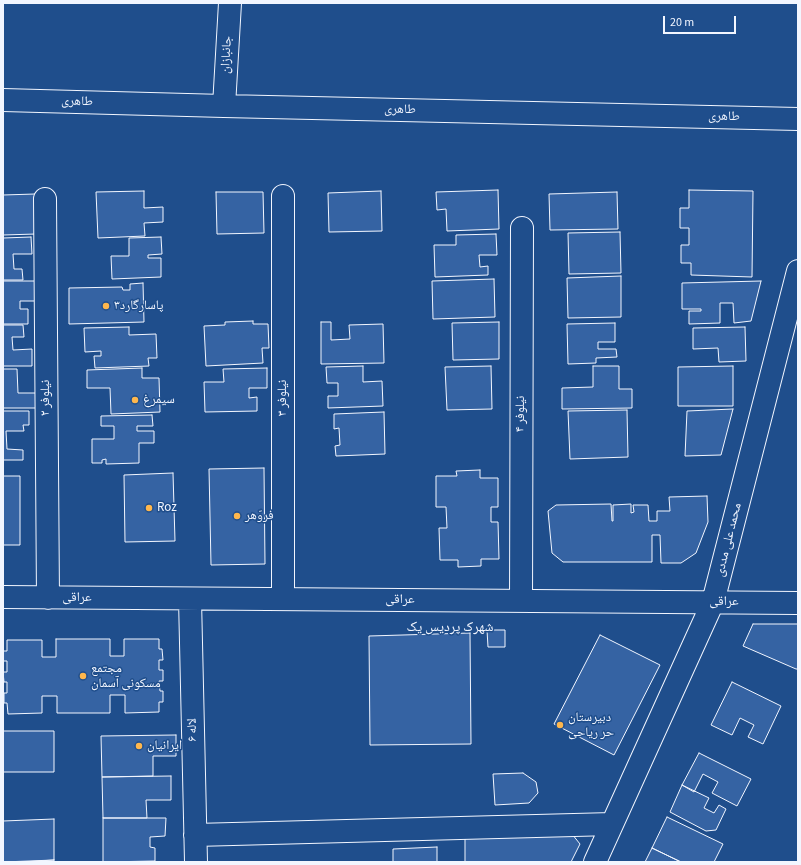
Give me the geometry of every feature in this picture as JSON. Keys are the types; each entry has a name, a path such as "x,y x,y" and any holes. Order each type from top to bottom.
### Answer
{"street":[{"name":"جانبازان","path":"224,106 230,3"},
{"name":"طاهری","path":"3,100 798,119"},
{"name":"نیلوفر ۳","path":"283,196 284,599"},
{"name":"نیلوفر ۲","path":"45,199 48,598"},
{"name":"نیلوفر ۴","path":"521,601 522,228"},
{"name":"محمد علی مددی","path":"595,862 713,602 798,271"},
{"name":"عراقی","path":"3,597 798,603"},
{"name":"لاله ۶","path":"190,599 196,862"},
{"path":"195,835 612,824"}],"building":[{"path":"498,190 499,229 447,231 446,209 437,210 436,192"},
{"path":"689,190 753,191 752,277 691,275 691,263 681,263 681,245 689,245 689,228 680,228 680,208 689,208"},
{"path":"144,191 144,208 163,207 163,222 144,223 145,236 98,238 96,192"},
{"path":"381,191 382,231 329,232 328,193"},
{"path":"216,192 263,192 264,233 217,234"},
{"path":"617,192 618,229 550,230 549,194"},
{"path":"35,194 36,234 3,235 3,195"},
{"path":"620,232 621,273 569,274 568,233"},
{"path":"496,234 497,255 479,255 480,267 488,266 488,275 435,277 434,245 456,245 456,235"},
{"path":"31,237 32,254 13,254 14,269 22,269 23,280 3,280 3,238"},
{"path":"161,237 162,254 148,255 148,258 161,258 161,277 112,279 111,256 129,256 129,238"},
{"path":"621,276 621,317 568,318 567,278"},
{"path":"494,279 495,317 433,319 432,281"},
{"path":"3,281 35,281 35,301 20,301 20,309 28,309 28,324 3,324"},
{"path":"761,281 751,321 734,323 733,303 720,303 720,323 689,324 689,311 701,311 701,309 682,309 682,283"},
{"name":"پاسارگارد۳","path":"143,283 144,322 69,324 69,288 122,287 123,290 130,290 130,284"},
{"path":"253,321 253,324 268,324 269,348 262,348 263,363 206,366 204,326 225,325 225,322"},
{"path":"321,322 331,322 331,340 350,339 349,325 383,324 384,363 321,364"},
{"path":"499,322 499,359 453,360 452,323"},
{"path":"615,323 615,342 598,342 598,349 616,349 617,357 596,358 596,363 568,364 567,324"},
{"path":"3,325 23,325 24,337 12,337 13,350 32,349 32,366 3,366"},
{"path":"129,327 129,335 156,334 157,358 148,358 149,366 95,368 94,356 101,356 101,351 85,352 84,328"},
{"path":"745,327 746,361 719,362 718,348 693,349 693,328"},
{"path":"363,366 363,382 382,381 383,406 328,408 328,396 338,396 338,383 327,383 326,367"},
{"path":"491,366 492,409 447,410 445,367"},
{"path":"593,366 619,366 619,389 632,389 632,408 562,409 562,388 593,387"},
{"path":"733,366 733,406 678,406 678,367"},
{"name":"سیمرغ","path":"142,368 142,378 159,378 160,412 111,414 110,388 87,388 87,370"},
{"path":"267,368 267,388 249,388 249,398 257,397 257,411 205,412 204,382 224,382 223,369"},
{"path":"3,369 17,369 18,393 37,393 37,408 3,408"},
{"path":"733,409 721,455 685,456 687,411"},
{"path":"627,410 628,457 570,459 568,411"},
{"path":"3,411 29,411 29,425 23,425 24,431 6,431 7,449 23,450 23,460 3,460"},
{"path":"384,412 385,454 336,456 335,446 340,445 339,428 334,429 334,414"},
{"path":"152,415 153,426 137,426 137,431 154,431 154,443 139,443 139,463 106,464 106,459 102,460 102,463 92,463 92,439 114,439 114,426 101,426 101,416"},
{"name":"فروّهر","path":"264,468 265,564 211,565 209,469"},
{"path":"480,470 480,478 498,478 498,507 491,507 491,522 498,522 499,559 481,559 481,566 458,567 458,560 440,560 439,528 447,528 446,507 436,507 436,476 457,476 456,471"},
{"name":"Roz","path":"173,473 175,541 125,542 124,475"},
{"path":"3,476 20,476 20,545 3,545"},
{"path":"707,496 708,522 696,553 681,563 661,563 660,535 652,535 652,562 563,562 552,553 548,511 556,505 611,504 613,521 613,505 631,504 631,513 634,512 633,505 648,505 649,521 657,521 657,511 670,511 669,497"},
{"path":"753,624 798,624 798,669 743,646"},
{"path":"487,630 505,630 505,647 488,647"},
{"path":"470,633 471,744 370,745 369,636"},
{"path":"600,635 660,665 614,755 554,724"},
{"name":"مجتمع مسکونی آسمان","path":"56,639 110,639 110,656 124,656 124,639 159,639 159,649 162,649 163,660 159,660 159,670 163,670 163,681 159,681 160,691 163,691 163,702 159,702 159,712 125,713 125,695 110,695 110,713 57,713 57,696 42,696 42,713 8,714 7,703 4,703 4,693 7,693 7,682 4,682 3,672 7,672 7,661 3,661 3,651 7,651 7,640 42,640 42,657 56,657"},
{"path":"732,682 781,706 763,744 748,737 754,725 740,718 732,735 711,725"},
{"path":"3,731 54,731 54,772 3,772"},
{"name":"ایرانیان","path":"176,735 176,756 153,756 153,776 102,777 101,736"},
{"path":"699,753 751,779 737,806 712,793 718,782 703,774 694,792 682,785"},
{"path":"523,773 536,782 538,793 529,803 495,805 493,774"},
{"path":"171,776 171,800 146,800 147,818 103,818 102,777"},
{"path":"682,785 709,798 704,808 714,813 719,805 726,809 716,830 706,831 670,812"},
{"path":"667,817 723,844 714,862 681,862 652,848"},
{"path":"103,818 166,818 165,836 150,837 150,847 155,848 155,861 103,862"},
{"path":"54,819 54,860 3,862 3,821"},
{"path":"572,834 580,844 571,862 465,862 465,836"},
{"path":"437,847 437,862 393,862 393,849"},
{"path":"652,848 681,862 645,862"},
{"path":"54,860 54,862 22,862"}],"place":[{"name":"پاسارگارد۳","path":"106,306"},
{"name":"سیمرغ","path":"135,400"},
{"name":"Roz","path":"149,508"},
{"name":"فروّهر","path":"237,516"},
{"name":"مجتمع مسکونی آسمان","path":"83,676"},
{"name":"دبیرستان حر ریاحی","path":"560,725"},
{"name":"ایرانیان","path":"139,746"}],"district":[{"name":"شهرک پردیس یک","path":"450,628"}]}
